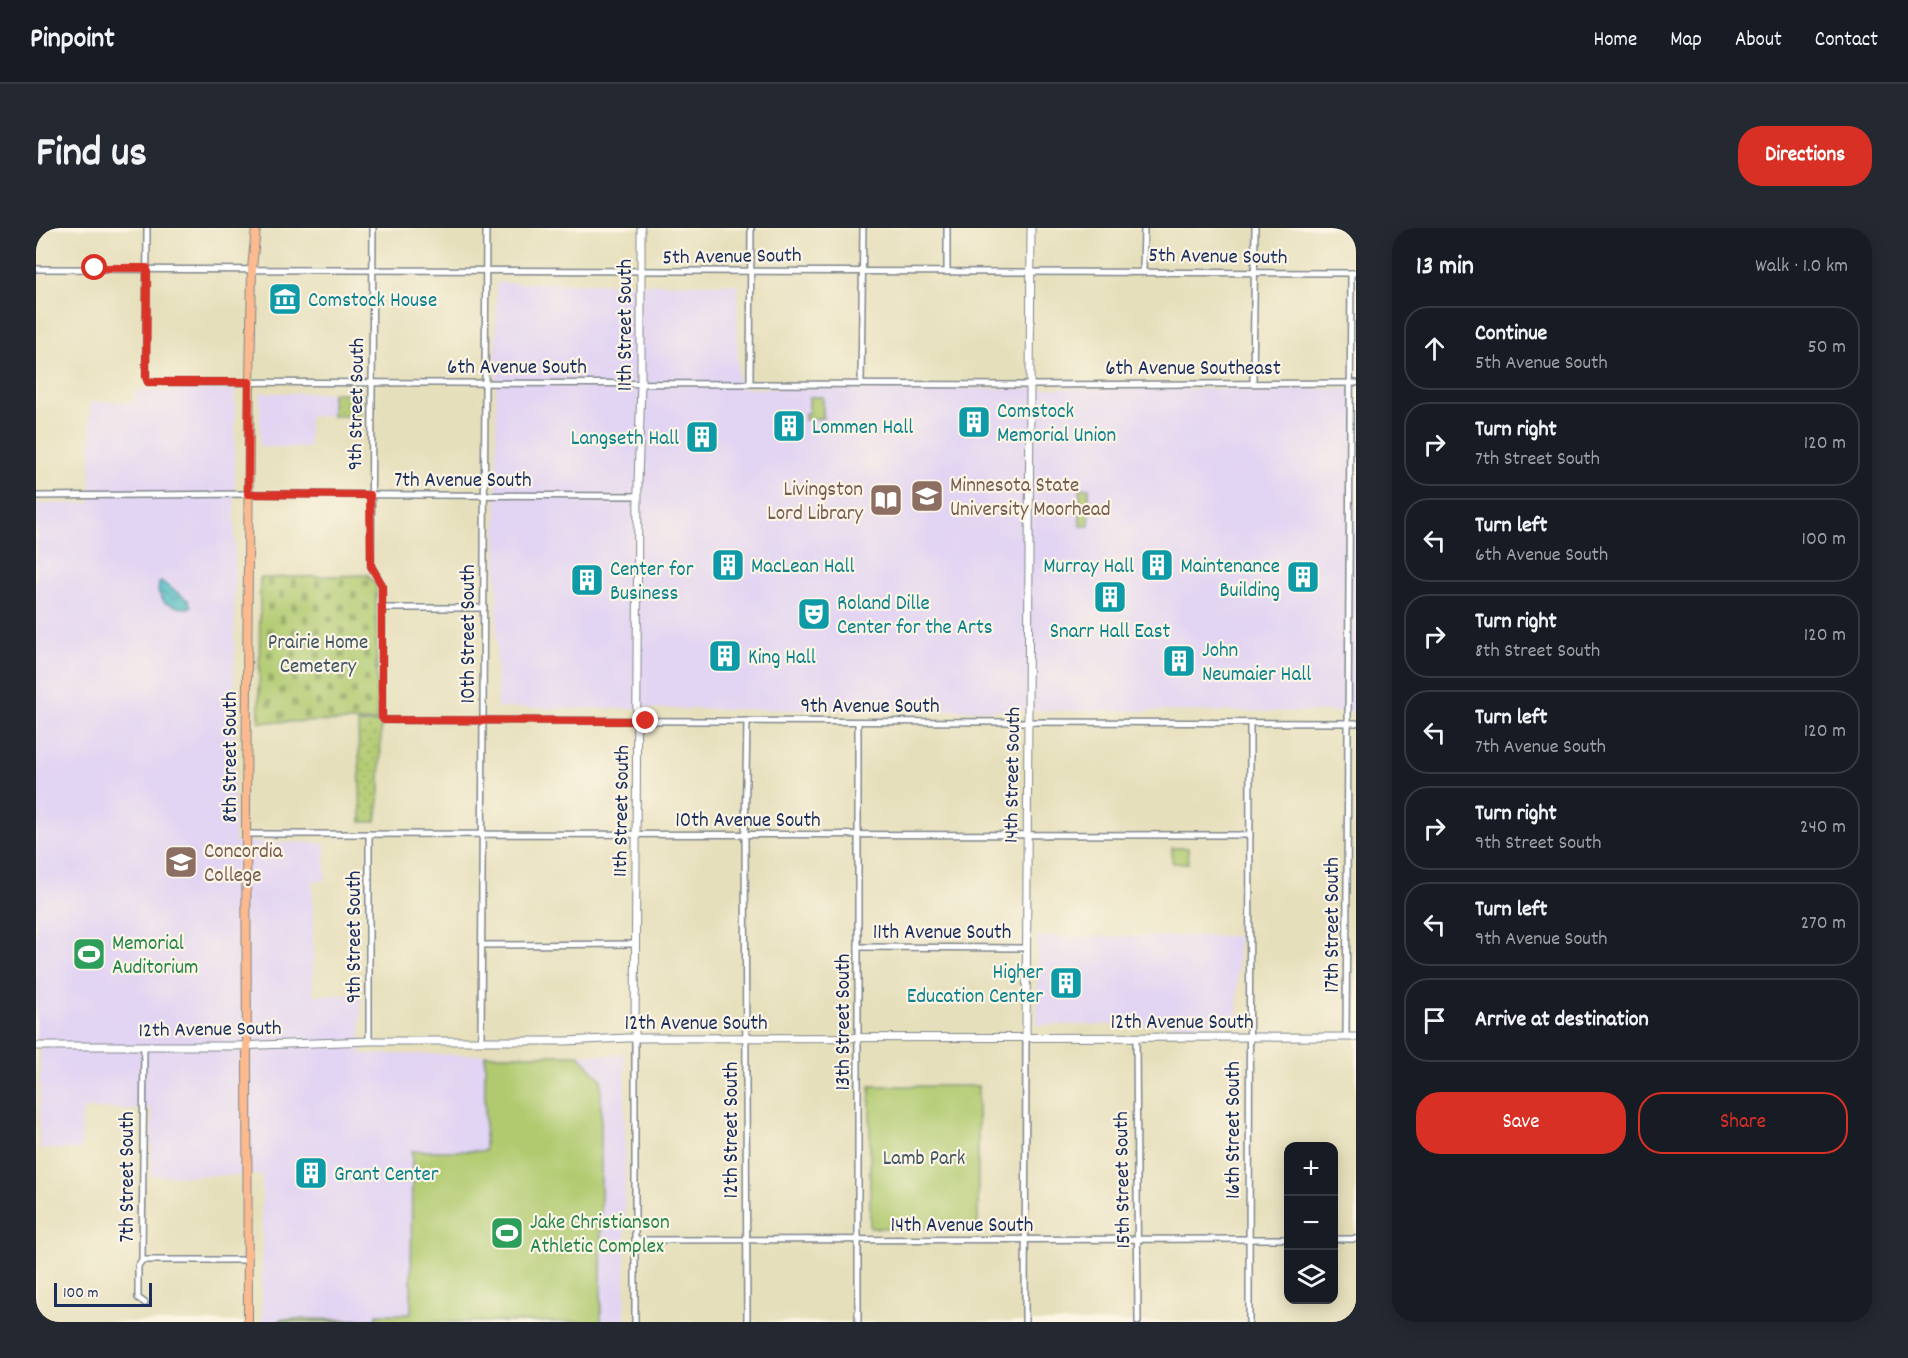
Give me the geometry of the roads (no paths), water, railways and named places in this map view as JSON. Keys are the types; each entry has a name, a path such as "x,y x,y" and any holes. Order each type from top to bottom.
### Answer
{"main road":[{"name":"8th Street South","path":"248,1322 246,834 248,494 252,269 256,228"}],"street":[{"path":"147,228 147,268"},
{"name":"9th Street South","path":"373,228 371,566 382,585 382,717 384,720"},
{"name":"10th Street South","path":"482,1041 486,228"},
{"name":"11th Street South","path":"635,1322 640,228"},
{"path":"750,228 750,382"},
{"path":"861,383 863,228"},
{"path":"947,228 947,271"},
{"name":"14th Street South","path":"1025,1322 1031,228"},
{"path":"1143,228 1143,270"},
{"path":"1253,383 1255,228"},
{"name":"6th Avenue South","path":"147,268 146,377 148,382 750,382 1030,385"},
{"name":"5th Avenue South","path":"36,269 640,272 1143,270 1354,273"},
{"name":"17th Street South","path":"1346,1037 1354,273"},
{"name":"6th Avenue Southeast","path":"1030,385 1354,383"},
{"name":"7th Avenue South","path":"36,496 248,494 639,496"},
{"path":"382,608 484,608"},
{"name":"9th Avenue South","path":"384,720 1356,723"},
{"name":"12th Street South","path":"747,721 745,835 747,1322"},
{"name":"13th Street South","path":"858,722 858,1322"},
{"name":"16th Street South","path":"1249,1322 1250,723"},
{"name":"10th Avenue South","path":"246,834 1250,836"},
{"name":"9th Street South","path":"369,834 369,1041"},
{"path":"482,945 635,944"},
{"name":"11th Avenue South","path":"858,947 1026,948"},
{"name":"15th Street South","path":"1136,1037 1138,1322"},
{"name":"12th Avenue South","path":"36,1046 247,1045 635,1038 1356,1037"},
{"name":"7th Street South","path":"144,1046 142,1260 138,1266 138,1298 145,1303"},
{"name":"14th Avenue South","path":"636,1240 1284,1239"},
{"path":"1338,1239 1356,1239"},
{"path":"142,1260 248,1260"}],"water":[{"path":"162,582 188,600 191,606 181,608 165,603 158,592 159,583"}],"place":[{"name":"Comstock House","path":"285,299"},
{"name":"Comstock Memorial Union","path":"974,422"},
{"name":"Lommen Hall","path":"789,426"},
{"name":"Langseth Hall","path":"702,437"},
{"name":"Minnesota State University Moorhead","path":"927,496"},
{"name":"Livingston Lord Library","path":"886,500"},
{"name":"MacLean Hall","path":"728,565"},
{"name":"Murray Hall","path":"1157,565"},
{"name":"Maintenance Building","path":"1303,577"},
{"name":"Center for Business","path":"587,580"},
{"name":"Snarr Hall East","path":"1110,597"},
{"name":"Roland Dille Center for the Arts","path":"814,614"},
{"name":"King Hall","path":"725,656"},
{"name":"John Neumaier Hall","path":"1179,661"},
{"name":"Concordia College","path":"181,862"},
{"name":"Memorial Auditorium","path":"89,954"},
{"name":"Higher Education Center","path":"1066,983"},
{"name":"Grant Center","path":"311,1173"},
{"name":"Jake Christianson Athletic Complex","path":"507,1233"}],"park label":[{"name":"Prairie Home Cemetery","path":"318,653"},
{"name":"Lamb Park","path":"924,1157"}]}
